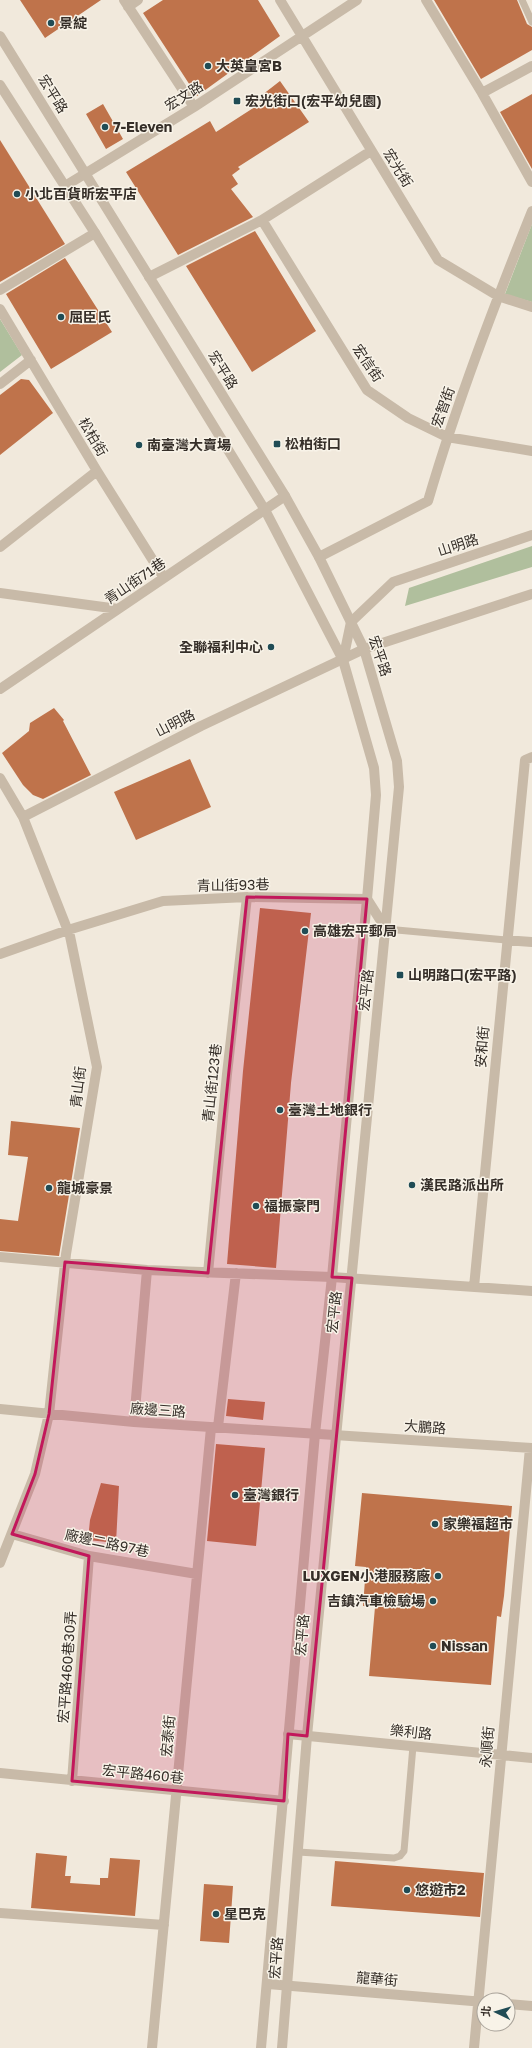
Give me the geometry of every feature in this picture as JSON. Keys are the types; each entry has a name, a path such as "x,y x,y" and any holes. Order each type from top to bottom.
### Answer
{"street":[{"path":"138,0 126,3 194,107"},
{"name":"宏光街","path":"280,0 438,260 498,296 532,307"},
{"name":"宏文路","path":"65,186 194,107 357,0"},
{"path":"426,0 482,93 532,182"},
{"name":"宏平路","path":"0,36 285,496 319,557 364,649 397,761 400,787 352,1278 335,1435 307,1736 282,2048"},
{"path":"482,93 532,66"},
{"name":"宏平路","path":"0,86 95,233 265,510 343,660 374,768 376,795 367,899 332,1277 315,1434 288,1734 284,1802 268,1984 261,2048"},
{"path":"149,277 262,220 372,151"},
{"name":"宏智街","path":"319,557 428,501 447,437 498,296 532,211"},
{"name":"宏信街","path":"262,220 367,390 408,418 447,437 532,451"},
{"path":"0,290 95,233"},
{"name":"松柏街","path":"0,309 97,471 164,578"},
{"path":"0,384 31,360"},
{"path":"0,547 97,471"},
{"name":"青山街71巷","path":"0,689 285,496"},
{"name":"山明路","path":"351,622 393,582 532,535"},
{"path":"0,593 118,609"},
{"name":"山明路","path":"23,817 201,726 364,649 532,594"},
{"path":"343,660 351,622"},
{"name":"安和街","path":"474,1287 506,940 525,760 532,757"},
{"name":"青山街","path":"0,778 23,817 68,930 97,1067 65,1262 49,1414 35,1474 0,1563"},
{"name":"青山街93巷","path":"0,954 68,930 163,902 247,897 367,899"},
{"name":"青山街123巷","path":"208,1273 227,1074 247,897"},
{"path":"367,899 386,929"},
{"path":"506,940 532,942"},
{"path":"0,1257 147,1270 352,1278 532,1291"},
{"path":"134,1422 147,1270"},
{"name":"宏泰街","path":"152,2048 197,1574 214,1427 236,1273"},
{"name":"廠邊三路","path":"0,1409 134,1422 315,1434"},
{"name":"大鵬路","path":"315,1434 531,1448"},
{"name":"永順街","path":"482,1992 500,1755 531,1448"},
{"name":"廠邊二路97巷","path":"12,1534 89,1556 197,1574"},
{"name":"宏平路460巷30弄","path":"72,1781 89,1556"},
{"name":"樂利路","path":"288,1734 532,1758"},
{"name":"宏平路460巷","path":"0,1773 284,1802"},
{"path":"0,1913 164,1925"},
{"name":"龍華街","path":"268,1984 476,2001"},
{"path":"516,2005 532,2006"},
{"name":"永順街","path":"474,2048 476,2032"}],"lane":[{"path":"522,0 532,22"},
{"path":"386,929 506,940"},
{"path":"298,1852 394,1858 400,1856 404,1851 413,1746"}],"highlighted area":[{"path":"247,897 367,899 332,1277 352,1278 307,1736 288,1734 284,1801 72,1781 89,1556 12,1534 35,1474 49,1414 65,1262 208,1273"}],"green space":[{"path":"532,224 532,302 505,294"},
{"path":"0,319 22,355 0,372"},
{"path":"532,546 532,567 405,606 409,588"}],"building":[{"name":"景綻","path":"20,0 101,0 45,38"},
{"name":"大英皇宮B","path":"163,0 258,0 280,36 197,96 143,13"},
{"path":"434,0 517,0 527,24 532,27 532,50 481,79"},
{"path":"280,81 309,122 238,167 240,169 232,175 238,184 231,189 253,217 178,255 126,172 210,121 216,132 264,101 262,95"},
{"path":"532,94 532,169 500,112"},
{"name":"7-Eleven","path":"103,104 123,139 106,149 86,114"},
{"name":"小北百貨昕宏平店","path":"0,140 65,244 0,282"},
{"path":"255,231 316,331 252,372 186,266"},
{"name":"屈臣氏","path":"65,258 112,332 51,369 6,294"},
{"path":"21,379 29,380 53,413 0,455 0,395"},
{"path":"54,708 64,720 63,721 91,775 43,799 33,795 23,785 2,753 29,731 30,723"},
{"path":"190,759 211,807 136,840 114,792"},
{"path":"260,908 311,913 291,1083 276,1268 227,1264 243,1071"},
{"name":"龍城豪景","path":"11,1121 80,1128 59,1256 0,1251 0,1219 18,1221 28,1157 8,1155"},
{"path":"228,1399 265,1402 263,1420 226,1416"},
{"name":"臺灣銀行","path":"216,1444 265,1448 256,1546 207,1541"},
{"path":"101,1483 119,1486 116,1543 88,1540 90,1520"},
{"path":"362,1493 512,1506 504,1596 501,1617 497,1616 491,1685 369,1676 375,1607 363,1606 366,1567 355,1566"},
{"path":"36,1853 67,1856 65,1876 71,1876 70,1883 100,1885 100,1878 108,1878 110,1858 140,1860 135,1916 31,1908"},
{"name":"悠遊市2","path":"335,1861 484,1873 480,1917 331,1906"},
{"name":"星巴克","path":"204,1884 233,1886 229,1943 200,1941"}],"place":[{"name":"景綻","path":"51,23"},
{"name":"大英皇宮B","path":"208,66"},
{"name":"宏光街口(宏平幼兒園)","path":"237,101"},
{"name":"7-Eleven","path":"105,127"},
{"name":"小北百貨昕宏平店","path":"17,194"},
{"name":"屈臣氏","path":"61,317"},
{"name":"松柏街口","path":"277,444"},
{"name":"南臺灣大賣場","path":"139,445"},
{"name":"全聯福利中心","path":"271,647"},
{"name":"高雄宏平郵局","path":"305,931"},
{"name":"山明路口(宏平路)","path":"400,975"},
{"name":"臺灣土地銀行","path":"280,1110"},
{"name":"漢民路派出所","path":"412,1185"},
{"name":"龍城豪景","path":"49,1188"},
{"name":"福振豪門","path":"256,1206"},
{"name":"臺灣銀行","path":"235,1495"},
{"name":"家樂福超市","path":"435,1524"},
{"name":"LUXGEN小港服務廠","path":"438,1576"},
{"name":"吉鎮汽車檢驗場","path":"433,1601"},
{"name":"Nissan","path":"433,1646"},
{"name":"悠遊市2","path":"407,1890"},
{"name":"星巴克","path":"216,1914"}]}
